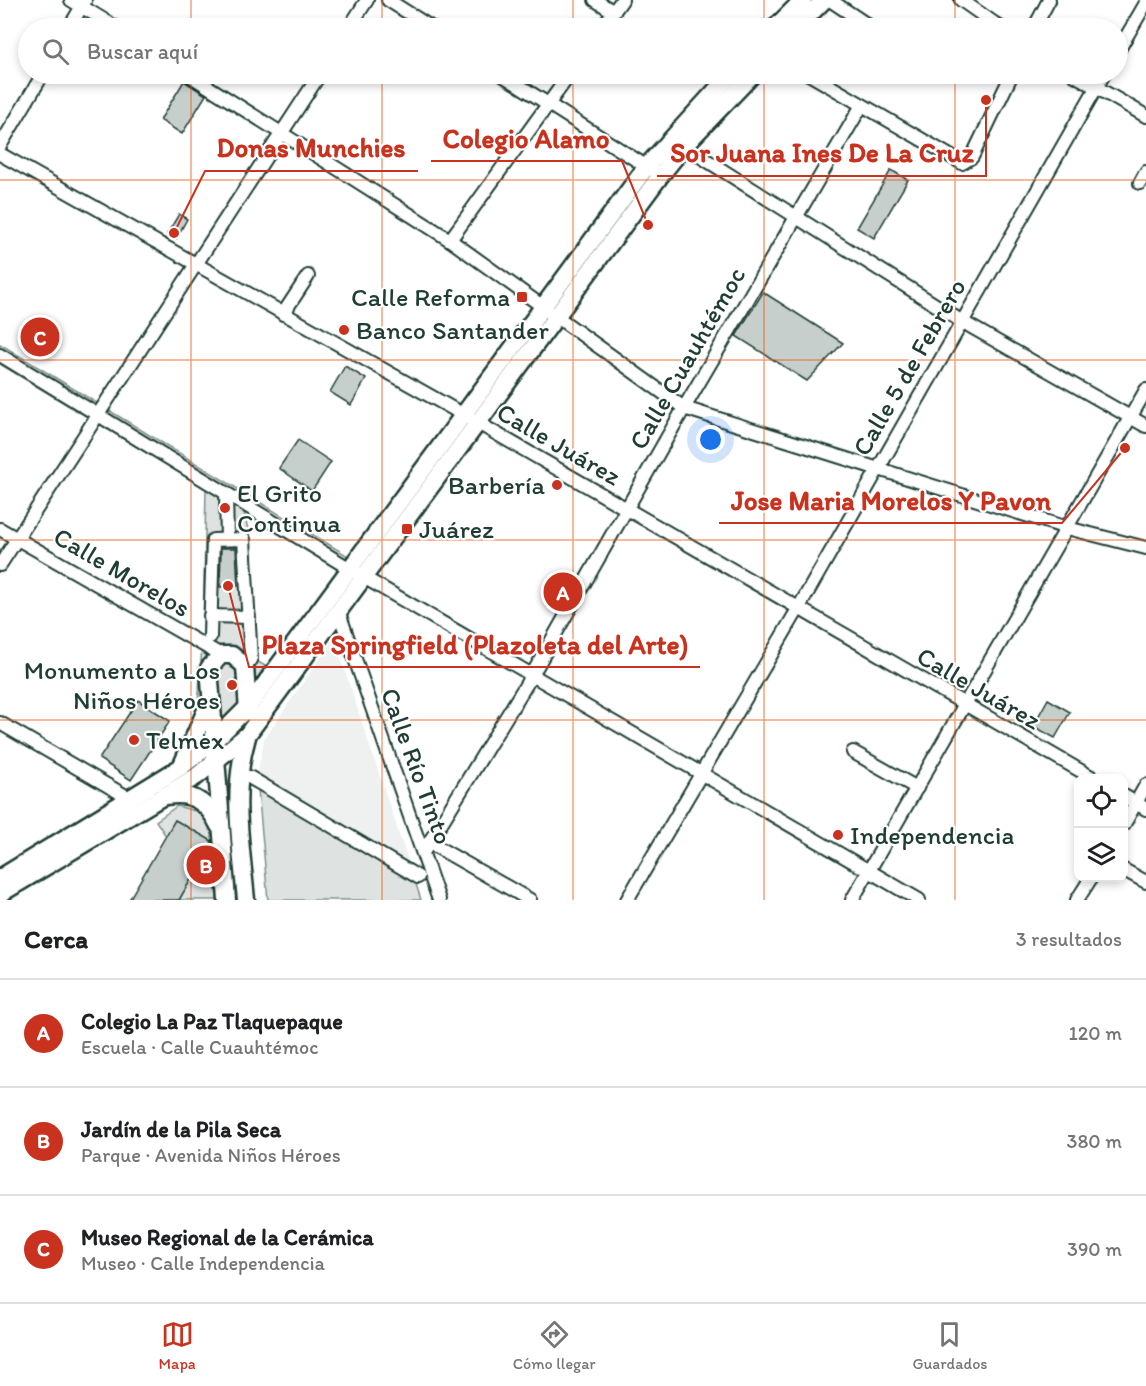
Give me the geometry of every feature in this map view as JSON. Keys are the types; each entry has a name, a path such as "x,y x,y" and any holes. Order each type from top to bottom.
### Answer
{"main road":[{"path":"785,18 803,0"},
{"path":"806,18 824,0"},
{"path":"0,878 181,767 215,740 248,707 358,574 653,171 723,84"},
{"path":"653,171 684,146 743,84"},
{"path":"0,894 216,764 247,735 339,613 358,574"},
{"path":"227,900 209,668 221,655 232,655 245,666 248,707 247,735 241,759 237,795 246,900"},
{"path":"181,767 212,698"},
{"path":"160,797 182,795 197,798 210,809 222,833"}],"street":[{"path":"355,18 367,0"},
{"path":"388,0 416,18"},
{"path":"596,0 614,12"},
{"path":"610,18 622,0"},
{"path":"830,0 857,18"},
{"path":"961,0 987,18"},
{"path":"1039,18 1049,0"},
{"path":"73,18 80,2 103,18"},
{"path":"1128,34 1146,3"},
{"path":"0,146 37,84"},
{"path":"204,84 450,240 684,408 1067,528 1146,548"},
{"path":"0,566 314,84"},
{"path":"517,84 653,171"},
{"path":"450,240 563,84"},
{"path":"826,84 958,162 967,163 972,158 1007,84"},
{"path":"1091,84 1146,116"},
{"name":"Calle 5 de Febrero","path":"627,900 798,609 1098,84"},
{"name":"Calle Cuauhtémoc","path":"427,847 532,675 626,508 862,105"},
{"path":"684,146 961,321 1146,426"},
{"name":"Calle Juárez","path":"0,153 626,508 1085,774"},
{"path":"283,314 308,276"},
{"path":"0,355 358,574 919,900"},
{"path":"852,900 966,706 1146,390"},
{"path":"226,494 227,539"},
{"name":"Calle Morelos","path":"0,529 221,655"},
{"path":"210,637 213,540 244,539 250,660"},
{"name":"Calle Río Tinto","path":"339,613 427,847 439,900"},
{"path":"210,616 249,616"},
{"path":"0,723 129,798"},
{"path":"853,752 917,788"},
{"path":"249,777 417,877"},
{"path":"1128,820 1141,806 1146,785"},
{"path":"1128,798 1141,806"},
{"path":"427,847 530,900"},
{"path":"1128,872 1146,882"},
{"path":"1077,900 1088,882"}],"shaded area":[{"path":"0,344 348,556 338,570 244,513 251,541 255,660 265,666 237,709 224,719 209,717 198,706 203,630 206,489 0,364"},
{"path":"334,638 411,870 257,776 264,739"},
{"path":"258,789 415,881 421,900 268,900"},
{"path":"177,806 202,813 212,828 217,900 179,900 212,841 175,820 166,836 156,821"}],"building":[{"path":"182,84 189,84 206,95 182,134 160,120"},
{"path":"891,170 908,180 874,238 857,228"},
{"path":"179,214 187,219 176,239 167,234"},
{"path":"763,292 843,343 807,381 736,336"},
{"path":"345,366 366,379 351,405 330,392"},
{"path":"298,440 331,462 312,491 279,468"},
{"path":"221,548 236,548 238,586 220,587"},
{"path":"1048,699 1070,712 1055,738 1033,726"},
{"name":"Telmex","path":"138,700 170,721 131,780 99,759"},
{"path":"175,820 212,841 193,876 179,900 129,900"}],"place":[{"name":"Sor Juana Ines De La Cruz","path":"986,100"},
{"name":"Colegio Alamo","path":"648,225"},
{"name":"Donas Munchies","path":"174,233"},
{"name":"Calle Reforma","path":"522,297"},
{"name":"Banco Santander","path":"344,330"},
{"name":"Museo Regional de la Cerámica","path":"40,337"},
{"name":"Jose Maria Morelos Y Pavon","path":"1125,448"},
{"name":"Barbería","path":"557,485"},
{"name":"El Grito Continua","path":"225,508"},
{"name":"Juárez","path":"407,529"},
{"name":"Plaza Springfield (Plazoleta del Arte)","path":"228,586"},
{"name":"Colegio La Paz Tlaquepaque","path":"563,592"},
{"name":"Monumento a Los Niños Héroes","path":"232,685"},
{"name":"Telmex","path":"134,740"},
{"name":"Independencia","path":"838,835"},
{"name":"Jardín de la Pila Seca","path":"206,865"}]}
